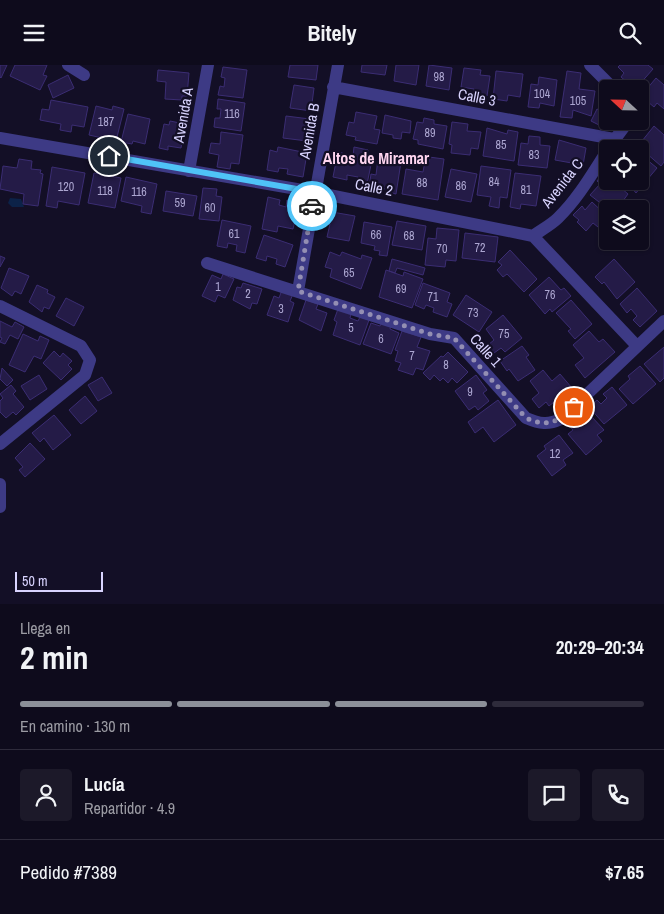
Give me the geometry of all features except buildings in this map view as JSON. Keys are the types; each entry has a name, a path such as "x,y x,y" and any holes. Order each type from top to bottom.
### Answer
{"street":[{"path":"68,65 84,75"},
{"name":"Avenida A","path":"190,171 208,65"},
{"name":"Avenida B","path":"298,291 338,65"},
{"path":"590,65 605,80"},
{"name":"Calle 3","path":"334,87 614,139"},
{"name":"Avenida C","path":"533,236 557,219 580,192 622,130"},
{"name":"Calle 2","path":"0,138 314,192 533,236"},
{"path":"533,236 637,345"},
{"name":"Calle 1","path":"208,263 430,334 454,338 526,418 537,423 548,424 561,419 664,321"},
{"path":"0,306 82,346 90,360 85,375 0,444"},
{"path":"0,484 0,507"}],"water":[{"path":"10,198 21,199 24,207 12,207 8,203"}],"way so far":[{"path":"312,206 298,291 430,334 454,338 526,418 537,423 548,424 561,419 574,407"}],"district":[{"name":"Altos de Miramar","path":"376,158"}],"route":[{"path":"109,156 314,192 312,206"}]}
